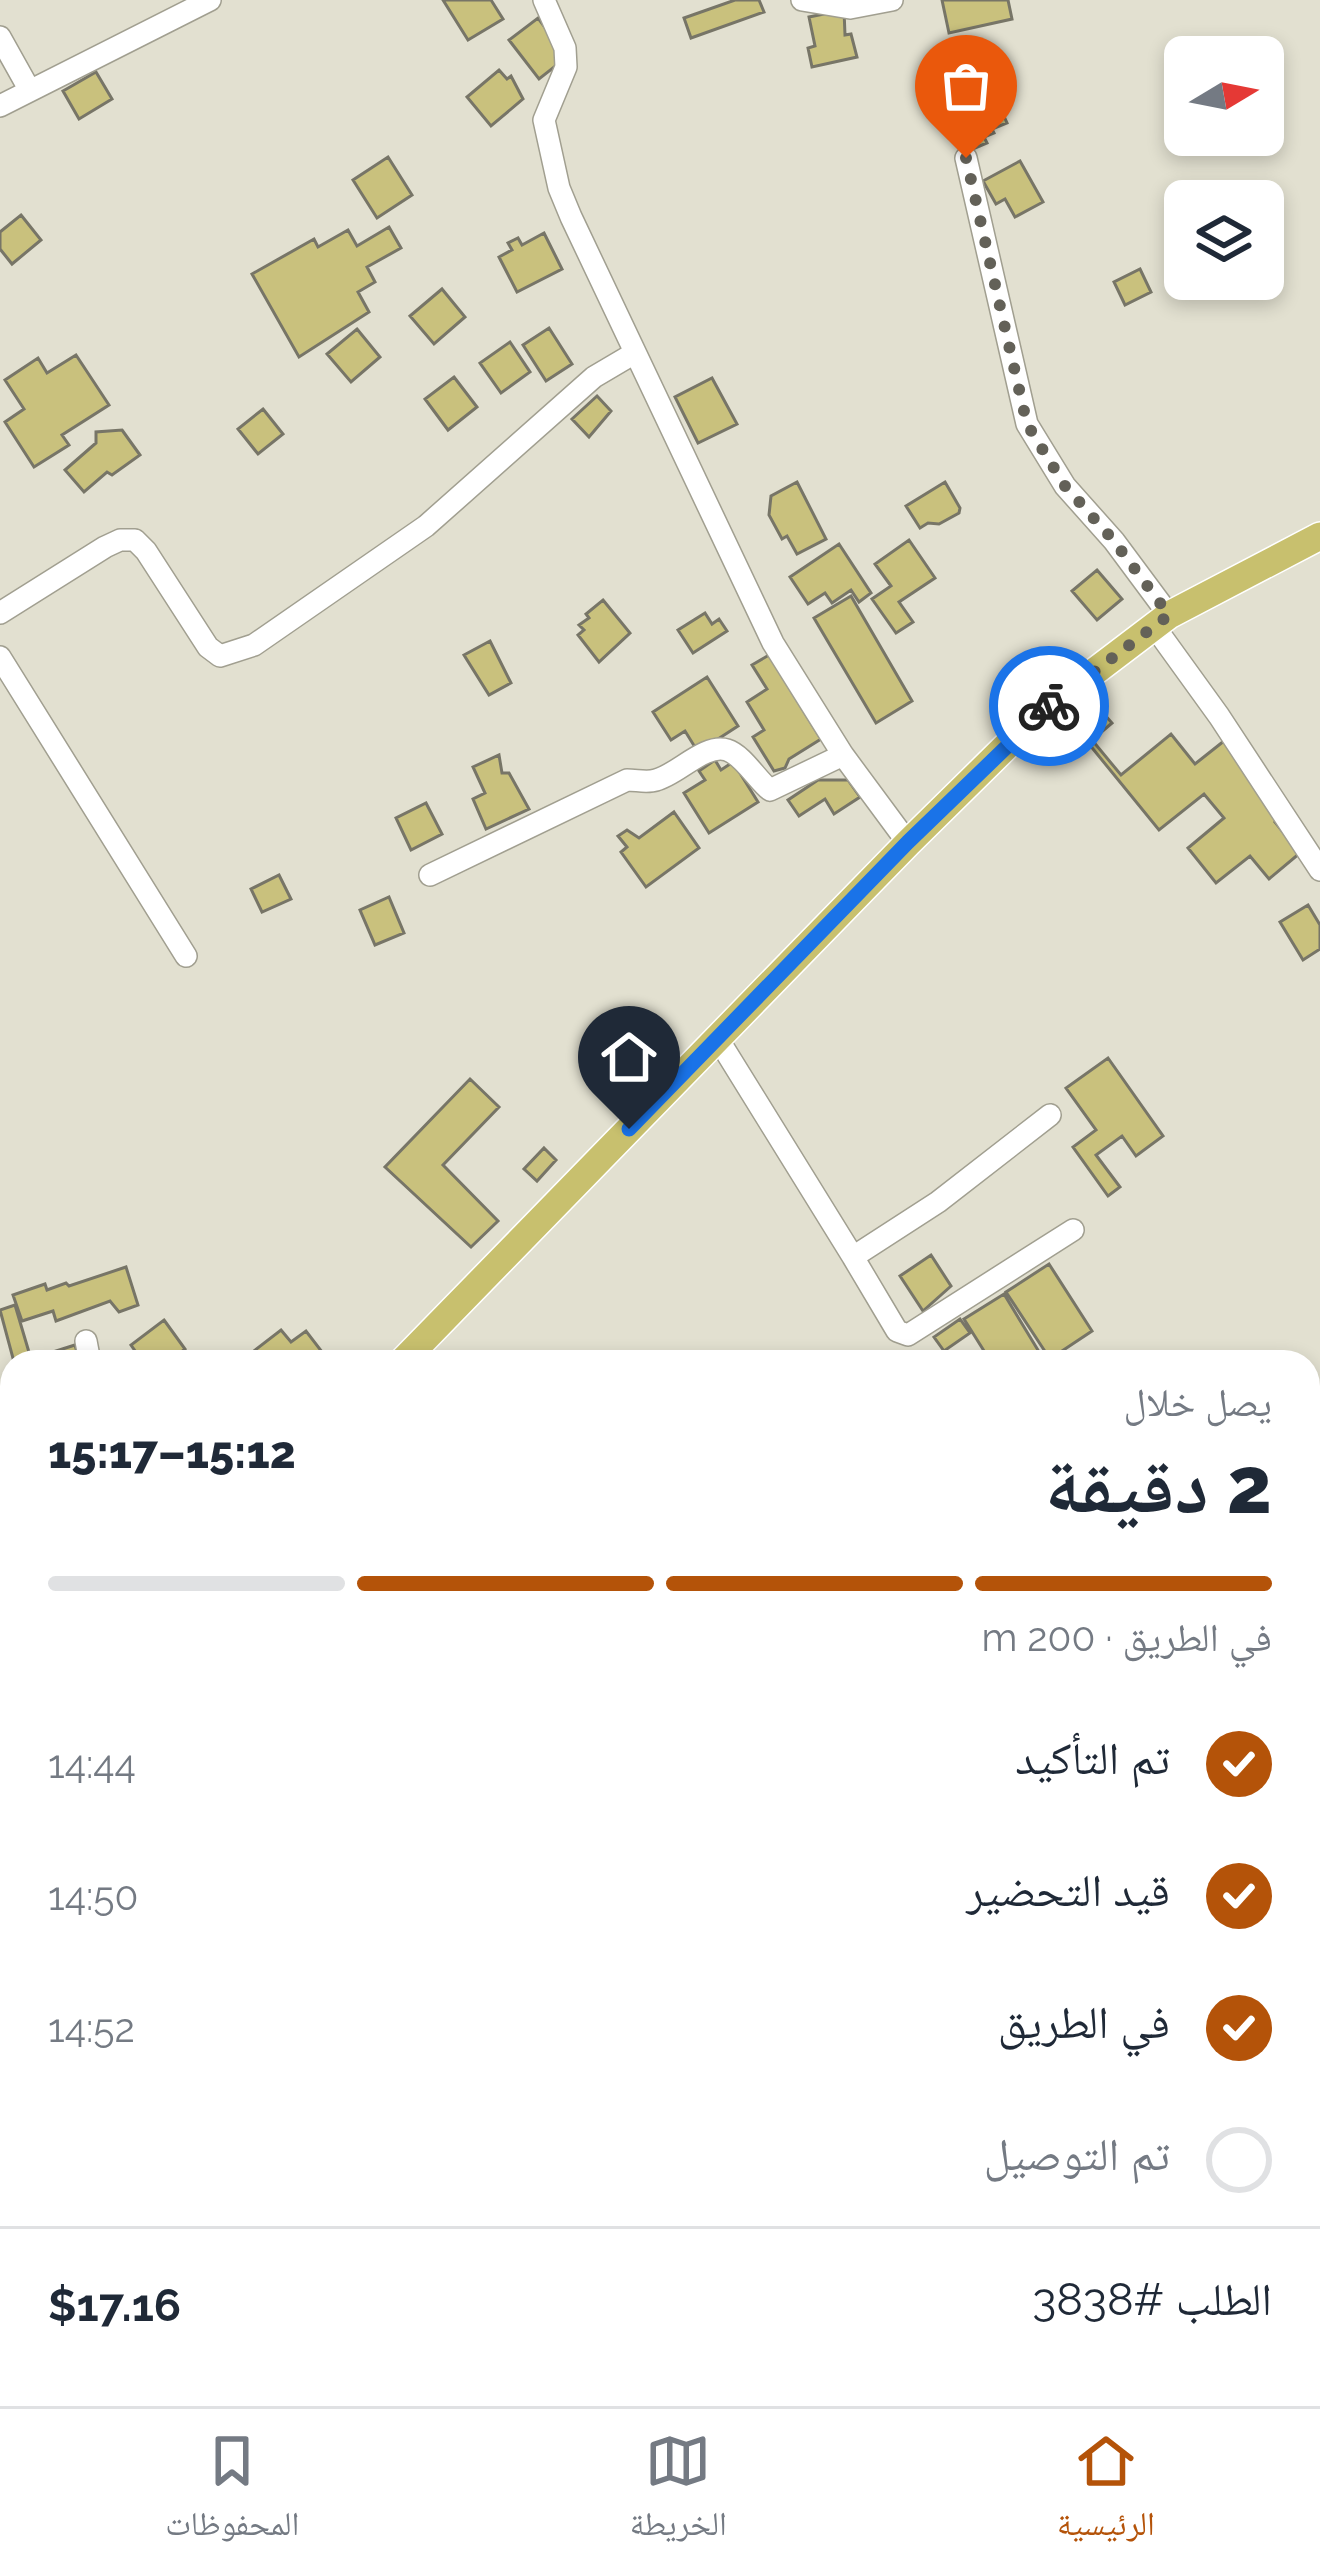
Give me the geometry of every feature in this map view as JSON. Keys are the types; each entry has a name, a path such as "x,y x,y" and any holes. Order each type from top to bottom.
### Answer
{"main road":[{"path":"414,1350 908,842 1040,713 1161,621 1320,536"}],"street":[{"path":"0,106 210,0"},
{"path":"544,0 565,48 566,67 544,120 559,188 773,643 908,842"},
{"path":"802,0 850,8 892,0"},
{"path":"0,37 29,89"},
{"path":"966,158 1027,424 1065,486 1114,541 1219,716 1320,870"},
{"path":"0,613 105,547 135,540 208,647 220,656 235,654 426,526 594,377 633,353"},
{"path":"0,657 186,956"},
{"path":"430,875 627,780 662,778 712,751 735,755 770,790 844,754"},
{"path":"718,1039 897,1331 908,1335 1072,1230"},
{"path":"853,1257 938,1202 1050,1114"}],"building":[{"path":"443,0 491,0 503,19 468,40"},
{"path":"735,0 759,0 764,12 691,38 684,18"},
{"path":"942,0 1008,0 1012,19 949,33"},
{"path":"844,10 845,35 851,34 857,57 812,67 808,48 815,46 809,17"},
{"path":"538,18 567,57 539,79 509,40"},
{"path":"499,70 507,79 511,76 523,99 491,126 467,97"},
{"path":"96,72 112,99 79,119 63,91"},
{"path":"990,85 1007,123 992,129 994,133 984,137 987,143 975,148 954,102 968,95 966,90"},
{"path":"388,157 412,195 377,218 353,180"},
{"path":"1020,161 1043,202 1015,217 1005,199 996,204 983,181"},
{"path":"21,215 41,240 12,264 0,249 0,232"},
{"path":"389,227 401,248 367,267 375,282 358,292 369,312 299,357 252,274 314,239 318,247 348,230 357,246"},
{"path":"544,233 562,269 517,292 499,257 512,250 508,243 518,238 522,245"},
{"path":"1140,269 1151,292 1125,305 1114,282"},
{"path":"442,289 465,317 434,344 410,316"},
{"path":"549,328 572,364 546,381 523,345"},
{"path":"357,329 380,357 351,382 327,354"},
{"path":"510,342 530,372 501,393 480,363"},
{"path":"76,355 109,405 62,435 69,445 34,467 5,422 24,409 5,380 38,358 47,373"},
{"path":"454,377 477,407 448,430 425,399"},
{"path":"712,378 737,424 698,443 675,397"},
{"path":"597,396 611,411 589,437 572,419"},
{"path":"263,409 283,434 258,454 238,429"},
{"path":"122,430 140,455 112,475 107,472 84,492 65,470 96,443 96,432"},
{"path":"797,482 826,539 797,554 769,515 771,496"},
{"path":"945,482 959,513 920,528 906,506"},
{"path":"909,540 935,578 899,602 913,622 896,633 872,599 891,586 875,564"},
{"path":"839,544 871,593 859,602 851,590 832,603 825,593 808,604 790,577"},
{"path":"1097,570 1122,599 1097,620 1072,591"},
{"path":"851,596 912,701 876,723 814,618"},
{"path":"603,600 630,633 599,662 578,635 584,630 579,625 589,618 586,614"},
{"path":"705,613 712,624 719,619 727,631 693,653 678,630"},
{"path":"490,641 511,683 489,695 464,655"},
{"path":"769,655 821,739 789,759 785,768 774,771 753,737 764,730 747,702 767,689 752,665"},
{"path":"707,677 738,726 698,752 685,731 671,740 653,712"},
{"path":"1104,714 1112,723 1092,740 1121,775 1171,734 1195,764 1224,741 1280,817 1275,822 1300,853 1269,879 1250,856 1216,883 1188,848 1224,818 1204,794 1159,830 1080,733"},
{"path":"499,755 502,773 509,773 529,809 486,829 473,799 485,793 473,767"},
{"path":"715,760 721,770 733,762 758,802 709,833 684,793 705,780 699,771"},
{"path":"818,780 848,780 860,797 834,814 825,799 799,816 788,800"},
{"path":"426,803 442,834 411,850 396,818"},
{"path":"674,812 699,848 646,887 621,852 627,847 618,836 627,830 639,838"},
{"path":"279,875 291,899 262,912 251,889"},
{"path":"389,897 404,933 375,945 360,910"},
{"path":"1308,905 1320,925 1320,949 1303,960 1280,922"},
{"path":"1108,1058 1163,1136 1136,1156 1122,1136 1096,1155 1120,1187 1108,1196 1073,1147 1096,1130 1066,1088"},
{"path":"470,1079 499,1107 443,1165 498,1221 471,1247 385,1167"},
{"path":"544,1148 556,1160 537,1181 524,1169"},
{"path":"931,1255 951,1286 923,1311 900,1276"},
{"path":"1049,1264 1092,1331 1064,1350 1044,1350 1006,1292"},
{"path":"126,1267 138,1305 119,1312 110,1301 56,1321 53,1311 22,1321 13,1295 45,1284 47,1290 69,1286"},
{"path":"1004,1294 1038,1350 983,1350 964,1319"},
{"path":"15,1305 28,1350 11,1350 0,1310"},
{"path":"960,1319 970,1333 945,1350 934,1337"},
{"path":"164,1320 185,1349 135,1350 131,1345"},
{"path":"281,1330 291,1342 306,1331 321,1350 255,1350"}],"way so far":[{"path":"966,158 1027,424 1065,486 1114,541 1169,615 1049,706"}],"route":[{"path":"629,1129 908,842 1049,706"}]}
